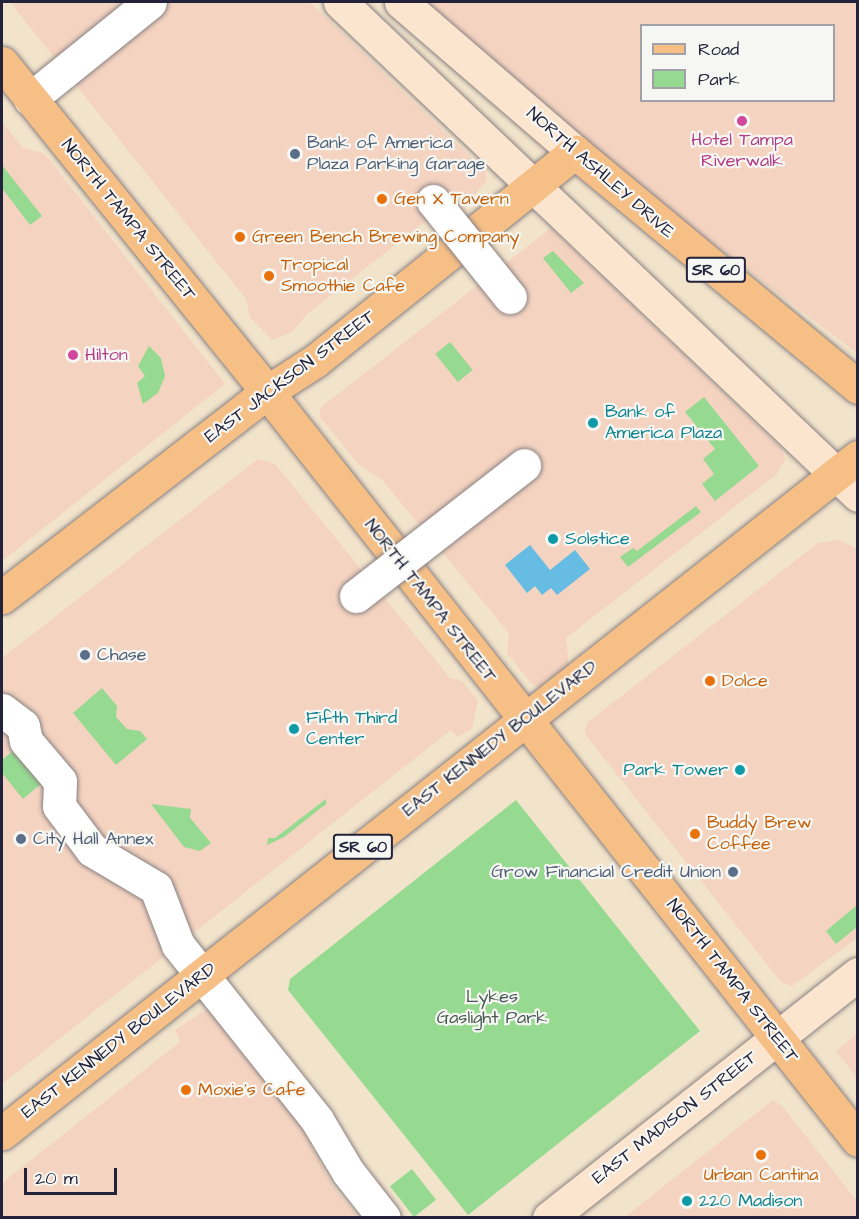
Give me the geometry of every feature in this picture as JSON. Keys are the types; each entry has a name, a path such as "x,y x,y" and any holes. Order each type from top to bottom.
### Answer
{"main road":[{"path":"340,2 534,185 851,476"},
{"name":"NORTH ASHLEY DRIVE","path":"401,2 575,152 858,387"},
{"name":"NORTH TAMPA STREET","path":"2,63 267,392 858,1140"},
{"name":"EAST JACKSON STREET","path":"2,597 267,392 315,361 575,152"},
{"name":"EAST KENNEDY BOULEVARD","path":"2,1133 524,720 851,476"},
{"name":"EAST MADISON STREET","path":"549,1218 858,974"}],"street":[{"path":"30,99 150,2"},
{"path":"433,201 510,297"},
{"path":"356,596 524,465"},
{"path":"2,710 23,726 26,741 60,781 59,806 92,850 156,888 178,945 317,1120 348,1172 384,1218"}],"shaded area":[{"name":"Bank of America Plaza Parking Garage","path":"10,2 310,2 485,171 487,180 469,202 450,202 307,314 292,332 272,340 250,317 246,299"},
{"path":"411,2 857,2 857,353 552,122"},
{"path":"2,122 23,148 43,153 49,159 225,384 2,561"},
{"path":"551,228 781,448 785,459 777,474 566,638 569,665 541,689 531,683 507,653 509,633 383,481 358,464 320,417 320,408"},
{"path":"258,459 275,464 450,678 462,681 478,701 472,728 458,737 451,730 2,1084 2,658"},
{"name":"Park Tower","path":"838,540 858,549 857,938 792,986 781,982 585,734 585,729 588,722 818,543"},
{"path":"207,1009 216,1013 296,1118 333,1186 358,1217 2,1218 2,1183 180,1042 175,1030"},
{"path":"857,1034 857,1078 836,1051"},
{"path":"773,1100 782,1106 857,1201 857,1217 625,1217"}],"green space":[{"path":"2,165 42,216 30,225 2,188"},
{"path":"553,251 584,283 571,293 543,258"},
{"path":"450,342 473,370 458,382 435,354"},
{"path":"149,346 161,358 165,376 158,393 143,404 137,383 145,376 138,366"},
{"path":"704,397 759,466 715,501 702,484 714,474 703,459 715,449 685,412"},
{"path":"696,506 701,512 628,567 620,557 633,548 637,551"},
{"path":"102,688 117,706 116,717 127,729 140,731 147,739 116,765 73,713"},
{"path":"14,750 42,783 23,799 2,773 2,760"},
{"path":"326,799 326,804 284,837 267,845 268,838 275,838"},
{"name":"Lykes Gaslight Park","path":"516,800 700,1031 468,1215 288,990 290,979"},
{"path":"151,804 191,809 190,818 211,843 200,851 184,847"},
{"path":"857,905 857,927 836,944 826,931"},
{"path":"412,1169 436,1200 414,1217 390,1186"}],"water":[{"path":"530,545 550,570 575,550 590,569 557,595 551,588 542,595 535,586 527,593 505,565"}],"place":[{"name":"Hotel Tampa Riverwalk","path":"742,121"},
{"name":"Bank of America Plaza Parking Garage","path":"295,154"},
{"name":"Gen X Tavern","path":"382,199"},
{"name":"Green Bench Brewing Company","path":"240,237"},
{"name":"Tropical Smoothie Cafe","path":"269,276"},
{"name":"Hilton","path":"73,355"},
{"name":"Bank of America Plaza","path":"593,423"},
{"name":"Solstice","path":"553,539"},
{"name":"Chase","path":"85,655"},
{"name":"Dolce","path":"710,681"},
{"name":"Fifth Third Center","path":"294,729"},
{"name":"Park Tower","path":"740,770"},
{"name":"Buddy Brew Coffee","path":"695,834"},
{"name":"City Hall Annex","path":"21,839"},
{"name":"Grow Financial Credit Union","path":"733,872"},
{"name":"Moxie's Cafe","path":"186,1090"},
{"name":"Urban Cantina","path":"761,1155"},
{"name":"220 Madison","path":"687,1201"}]}
